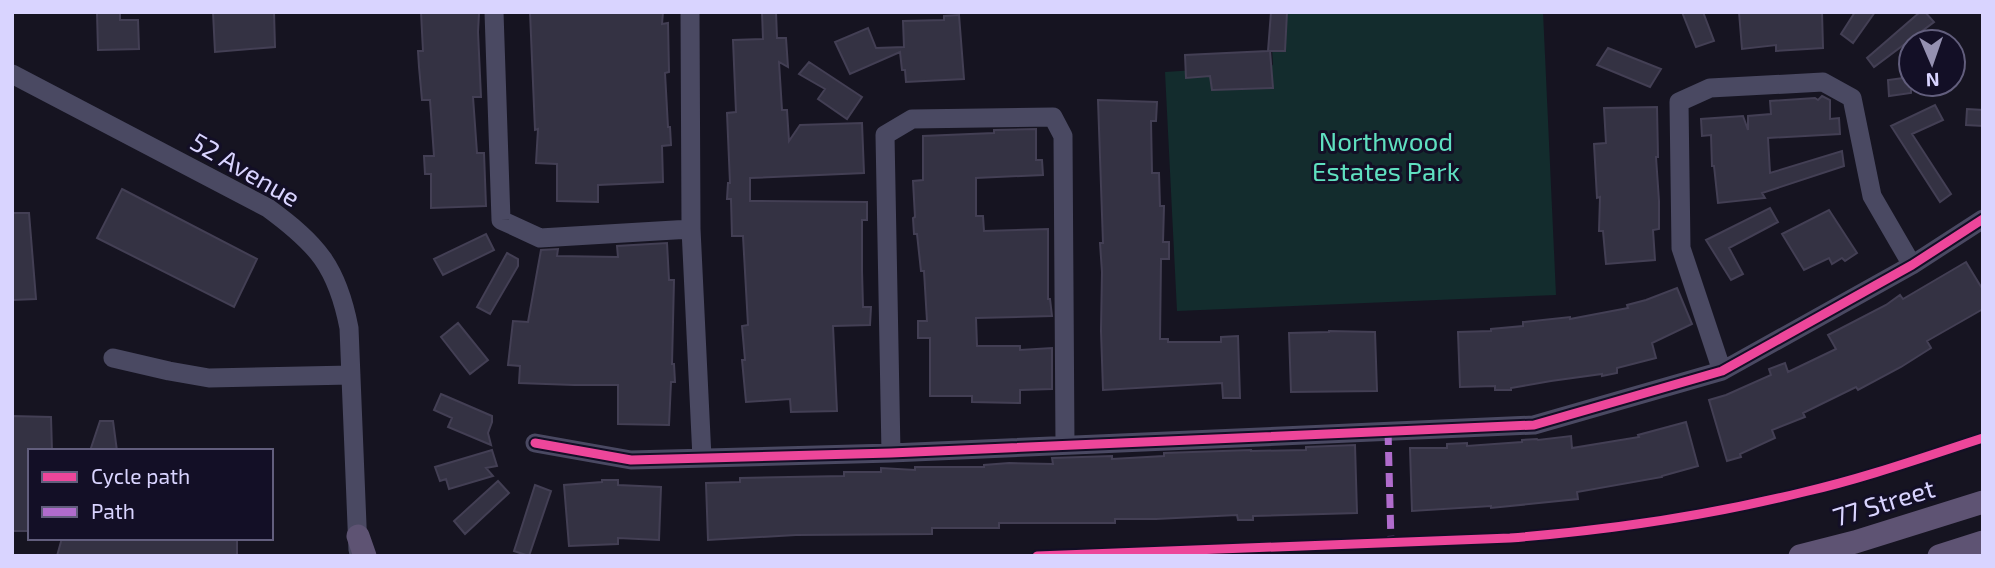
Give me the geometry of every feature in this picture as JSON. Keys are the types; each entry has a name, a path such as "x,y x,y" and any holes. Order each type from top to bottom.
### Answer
{"main road":[{"name":"77 Street","path":"1800,556 1855,542 1983,502"},
{"path":"1939,556 1983,542"}],"street":[{"path":"494,12 501,220 540,238 691,229"},
{"path":"690,12 691,229 702,458"},
{"name":"52 Avenue","path":"12,75 268,208 291,225 327,263 345,304 349,328 360,549"},
{"path":"1722,371 1681,248 1679,102 1710,88 1823,82 1852,98 1872,197 1912,265"},
{"path":"891,453 885,135 912,119 1053,117 1063,136 1065,446"},
{"path":"535,443 631,460 891,453 1534,425 1722,371 1912,265 1983,219"},
{"path":"113,358 169,372 209,378 351,375"}],"green space":[{"name":"Northwood Estates Park","path":"1270,12 1543,12 1556,295 1177,311 1165,72 1273,65"}],"building":[{"path":"97,12 120,12 120,20 138,20 139,49 98,50"},
{"path":"213,12 274,12 275,47 215,52"},
{"path":"421,12 479,13 481,97 473,97 477,153 484,153 486,206 431,208 431,174 425,174 424,156 434,156 430,100 422,100 419,67 418,51 423,51"},
{"path":"530,12 663,12 662,24 668,23 669,72 665,73 671,145 662,146 663,182 598,185 598,202 557,201 557,164 536,163 538,129 535,130"},
{"path":"762,12 776,12 777,38 786,38 788,67 779,62 782,110 787,110 789,141 800,125 862,123 864,173 750,178 750,201 867,202 867,220 862,220 862,271 863,307 871,307 870,325 833,326 837,411 791,412 790,399 746,402 742,326 748,325 743,236 732,236 731,199 727,199 730,183 727,113 736,112 733,40 763,39"},
{"path":"1271,12 1287,12 1285,51 1270,51 1273,88 1212,90 1210,76 1186,78 1185,55 1268,51"},
{"path":"1682,12 1703,12 1714,41 1696,47"},
{"path":"1739,12 1822,12 1823,48 1776,51 1776,45 1742,49"},
{"path":"1855,12 1875,12 1853,43 1841,34"},
{"path":"1920,12 1925,12 1934,22 1926,28 1902,28"},
{"path":"959,15 964,79 906,82 900,52 850,74 835,42 868,28 876,48 904,47 903,21 944,20 944,16"},
{"path":"1897,32 1897,50 1874,67 1867,58"},
{"path":"1608,48 1661,69 1650,87 1597,65"},
{"path":"809,62 862,97 847,119 818,99 825,89 799,74"},
{"path":"1897,79 1897,95 1889,96 1888,80"},
{"path":"1822,96 1830,100 1830,119 1839,118 1840,134 1768,138 1770,173 1842,151 1844,166 1762,193 1765,198 1718,203 1712,166 1711,135 1702,136 1701,119 1743,116 1748,130 1748,116 1771,114 1770,101 1818,100"},
{"path":"1098,100 1157,102 1156,121 1151,121 1152,173 1159,173 1160,206 1164,206 1163,242 1169,242 1169,259 1161,259 1160,339 1168,339 1168,342 1221,342 1221,337 1238,336 1240,398 1223,398 1222,383 1103,390 1100,243 1103,243"},
{"path":"1935,105 1943,120 1912,134 1951,194 1940,202 1891,126"},
{"path":"1657,107 1659,229 1653,230 1655,260 1606,264 1603,231 1599,231 1600,197 1597,198 1594,144 1606,143 1604,108"},
{"path":"1967,109 1983,110 1983,126 1966,125"},
{"path":"1036,129 1036,160 1042,160 1043,175 976,178 976,216 983,216 984,231 1048,229 1048,299 1052,316 976,318 977,346 1020,346 1020,350 1052,348 1052,389 1020,390 1020,403 972,402 972,396 930,396 930,338 918,338 918,321 927,321 924,271 921,271 913,218 913,181 923,180 923,136"},
{"path":"122,189 257,259 234,307 97,238"},
{"path":"1770,208 1778,222 1729,248 1743,274 1731,280 1706,240"},
{"path":"1829,210 1857,253 1845,261 1842,258 1832,264 1829,258 1804,270 1782,234"},
{"path":"12,213 29,213 36,299 12,300"},
{"path":"486,234 494,250 443,275 434,259"},
{"path":"667,243 669,280 674,280 672,364 675,382 671,382 669,425 618,424 618,385 519,383 520,366 508,365 513,321 528,322 541,250 558,249 557,256 618,257 617,246"},
{"path":"507,253 518,259 518,266 490,314 477,307"},
{"path":"1966,262 1983,290 1983,309 1927,341 1931,348 1901,367 1858,390 1856,387 1803,413 1805,417 1772,430 1775,438 1740,454 1741,457 1727,461 1709,400 1771,375 1769,369 1785,363 1788,372 1836,349 1828,335 1900,295 1903,299"},
{"path":"1677,288 1692,324 1652,343 1656,358 1617,368 1617,373 1551,381 1511,390 1495,390 1495,386 1460,387 1458,332 1491,331 1523,326 1523,322 1570,319 1628,308 1627,305"},
{"path":"458,323 488,360 470,374 441,337"},
{"path":"1375,332 1377,391 1291,392 1289,333"},
{"path":"441,394 492,416 488,433 491,445 448,427 452,418 434,410"},
{"path":"12,416 51,417 52,449 28,449 28,531 12,531"},
{"path":"100,421 113,421 117,449 91,449"},
{"path":"1686,422 1698,466 1662,477 1577,492 1578,499 1491,508 1412,511 1410,448 1447,448 1447,444 1467,443 1467,446 1571,436 1572,448 1639,437 1638,435"},
{"path":"1355,445 1357,513 1253,516 1253,520 1238,520 1237,515 1115,519 1115,523 999,523 999,528 932,528 932,534 796,535 708,540 706,483 740,482 740,478 844,476 844,472 881,472 881,468 915,470 915,467 1053,464 1052,458 1112,456 1112,459 1164,456 1164,453 1306,450 1306,447"},
{"path":"492,450 497,466 486,468 493,476 449,489 446,479 440,481 435,467"},
{"path":"618,480 618,485 661,487 659,540 618,538 618,544 569,546 564,485"},
{"path":"498,481 509,493 465,534 454,521"},
{"path":"535,485 551,491 529,556 514,551"},
{"path":"61,540 237,540 237,556 57,556"}],"marked path":[{"path":"1388,431 1391,542"}],"cycle path":[{"path":"535,443 631,460 891,453 1534,425 1722,371 1912,265 1983,219"},
{"path":"1037,556 1510,538 1584,531 1768,501 1894,467 1983,438"}]}
